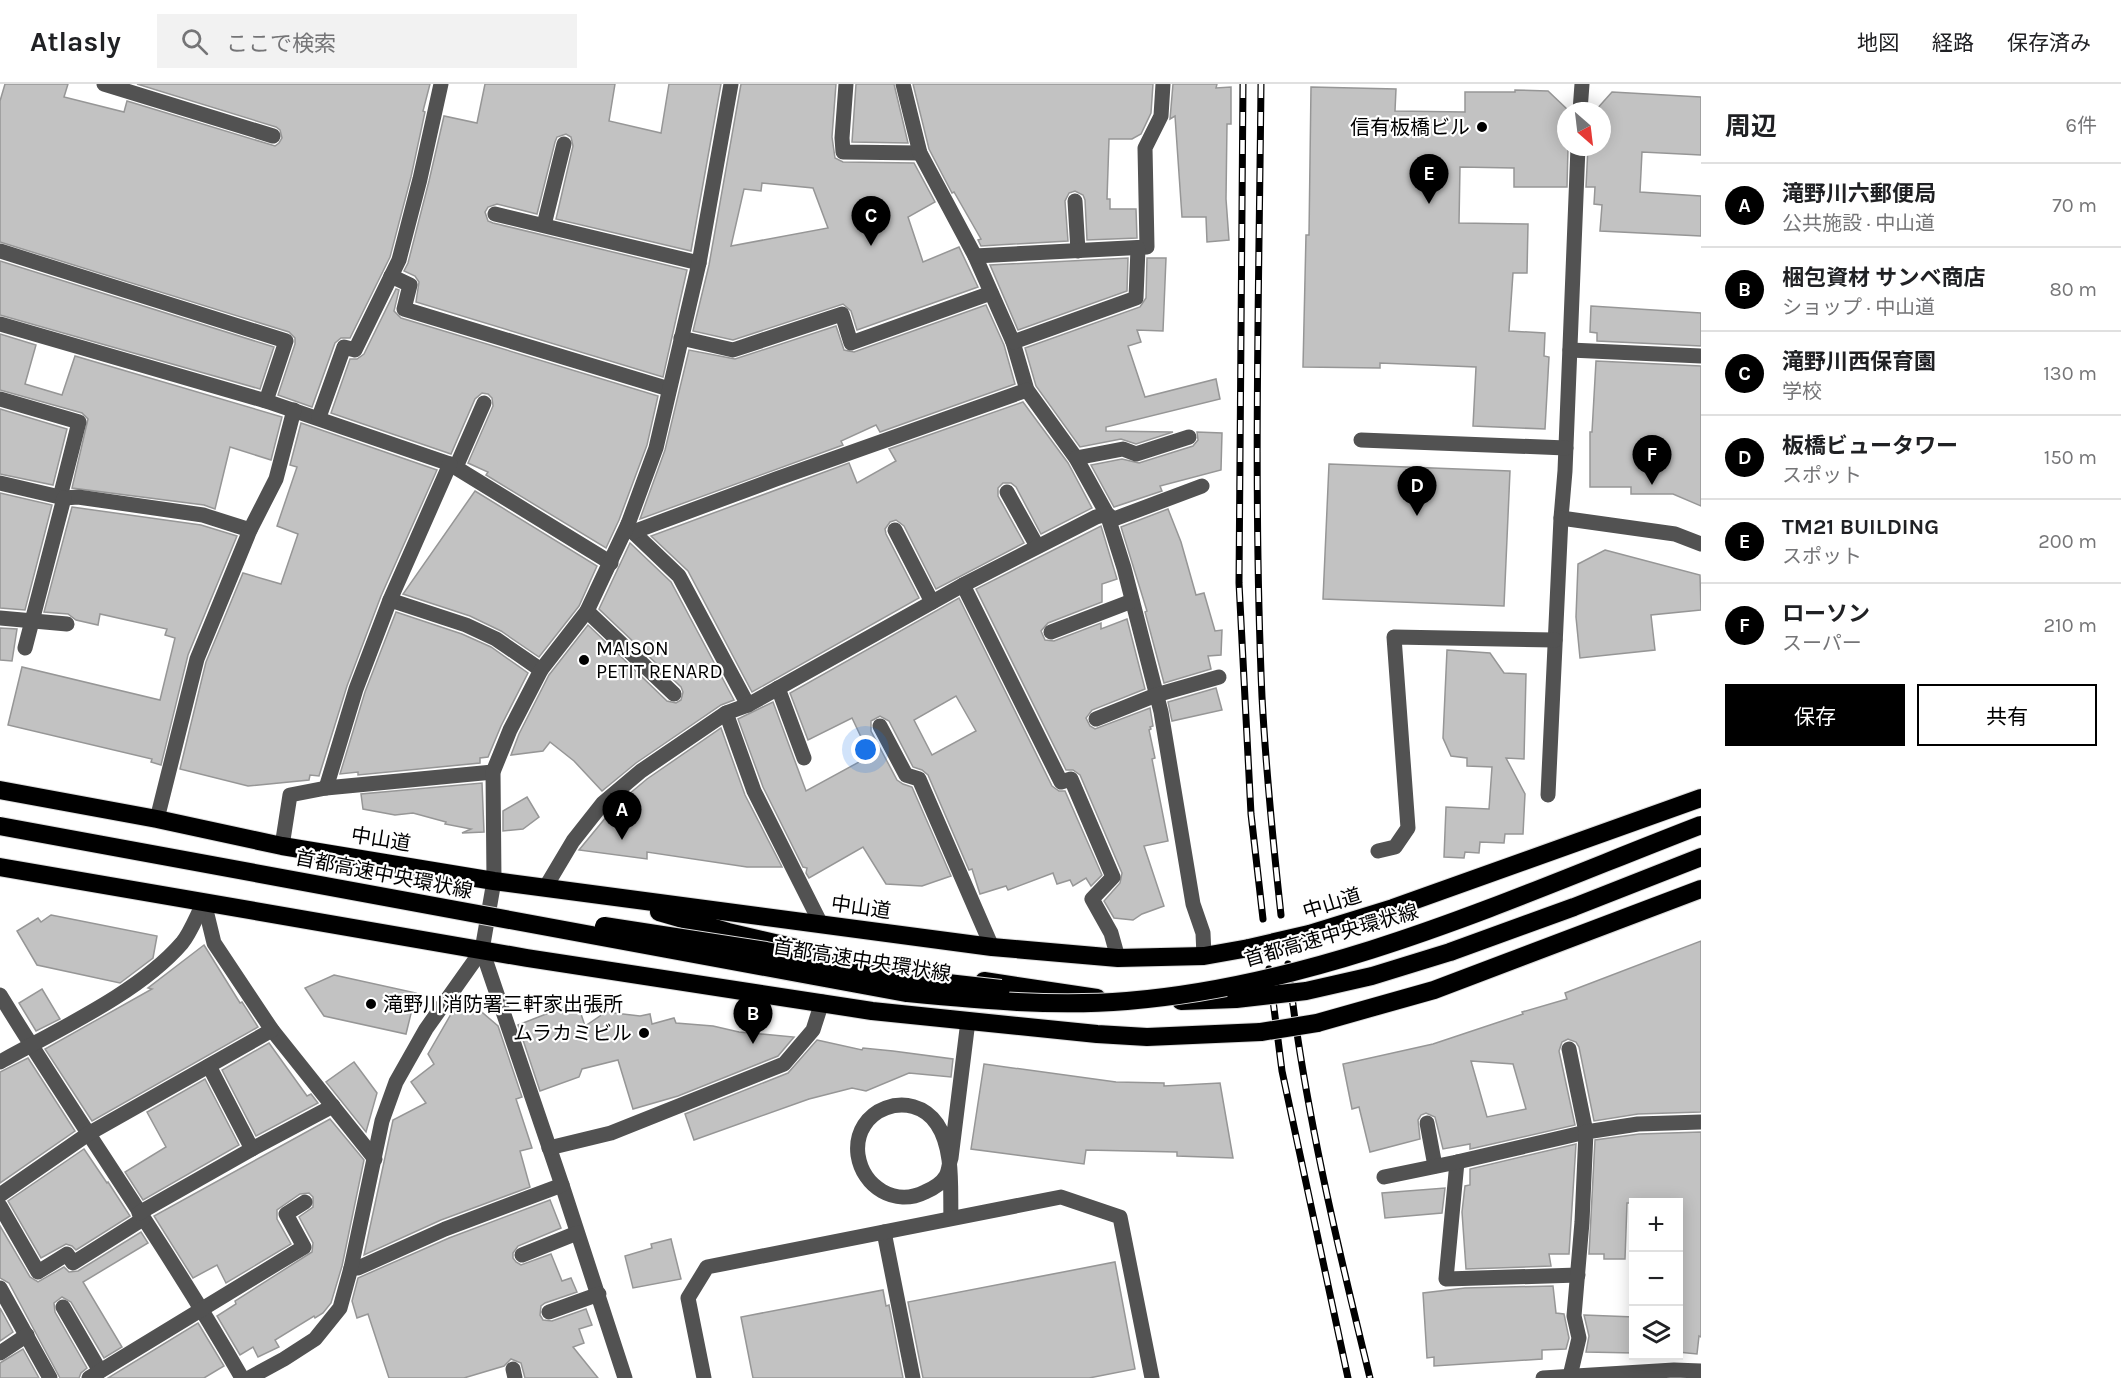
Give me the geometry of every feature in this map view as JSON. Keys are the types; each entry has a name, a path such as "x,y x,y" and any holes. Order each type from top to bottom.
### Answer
{"highway":[{"name":"中山道","path":"0,790 157,819 282,846 494,881 992,947 1118,958 1204,956 1249,948 1309,933 1393,908 1701,798"},
{"name":"首都高速中央環状線","path":"0,820 471,906 766,951 912,978 986,988 1085,994 1171,986 1225,978 1405,933 1529,888 1701,820"},
{"name":"首都高速中央環状線","path":"0,826 906,993 985,1000 1081,1003 1173,996 1226,988 1329,963 1403,940 1701,825"},
{"path":"603,895 728,932 840,958 905,969 1098,998 1170,1001 1236,999 1306,991 1372,976 1450,952 1574,907 1701,857"},
{"path":"0,867 482,950 872,1011 1147,1037 1261,1032 1317,1023 1434,990 1701,889"},
{"path":"1581,934 1701,878"}],"street":[{"path":"104,84 273,136"},
{"path":"319,417 344,346 355,350 399,260 441,84"},
{"path":"249,1378 315,1339 340,1308 351,1268 382,1120 396,1082 426,1029 482,950 494,881 493,772 510,730 541,670 587,611 631,528 656,448 699,263 731,84"},
{"path":"846,84 843,152 920,153"},
{"path":"903,84 920,153 975,256 1013,342 1027,390 1076,458 1107,514 1156,695 1193,904 1203,933 1204,956"},
{"path":"975,256 1147,247 1145,148 1161,116 1162,84"},
{"path":"1581,102 1582,84"},
{"path":"544,225 564,144"},
{"path":"1548,795 1566,448 1578,156"},
{"path":"1075,201 1078,251"},
{"path":"495,214 699,263"},
{"path":"1013,342 1136,298 1138,248"},
{"path":"0,251 286,341 266,400"},
{"path":"391,276 410,285 404,309 669,389"},
{"path":"681,338 733,350 842,314 851,343 991,292"},
{"path":"0,324 266,400 453,465 611,562"},
{"path":"1569,351 1701,356"},
{"path":"631,528 1027,390"},
{"path":"0,399 79,422 25,648"},
{"path":"326,788 356,689 390,600 484,403"},
{"path":"157,819 197,659 250,530 276,479 294,410"},
{"path":"1076,458 1123,449 1136,454 1189,437"},
{"path":"1361,440 1566,448"},
{"path":"0,483 62,498 78,496 203,516 250,530"},
{"path":"1107,514 1114,519 1202,486"},
{"path":"1007,492 1037,546"},
{"path":"545,888 573,841 603,803 641,771 726,713 748,705 1037,546 1096,517 1107,514"},
{"path":"1561,518 1675,534 1701,544"},
{"path":"631,528 679,576 748,705"},
{"path":"895,530 932,602"},
{"path":"963,585 1061,782 1071,779 1113,877 1092,899 1111,933 1118,958"},
{"path":"390,600 466,625 486,634 541,670"},
{"path":"1051,632 1132,601"},
{"path":"587,611 674,694"},
{"path":"0,618 67,624"},
{"path":"1378,851 1395,847 1408,828 1394,637 1555,640"},
{"path":"1096,719 1156,695 1219,677"},
{"path":"778,688 804,758"},
{"path":"726,713 754,791 821,924"},
{"path":"880,726 906,775 919,779 992,947"},
{"path":"282,846 290,795 326,788 493,772"},
{"path":"204,902 214,943 272,1030 375,1159"},
{"path":"0,1062 114,998 152,972 183,942 204,902"},
{"path":"482,950 562,1185 624,1378"},
{"path":"0,995 30,1045 202,1309 242,1378"},
{"path":"549,1148 611,1133 784,1064 813,1030 822,1002"},
{"path":"951,1218 950,1184 949,1174 948,1165 948,1155 939,1126 928,1113 911,1106 892,1105 872,1114 861,1128 857,1146 860,1164 868,1180 880,1192 899,1198 915,1197 933,1189 946,1176 948,1167 951,1158 968,1021"},
{"path":"0,1194 88,1134 272,1030"},
{"path":"1569,1049 1586,1132 1582,1222 1574,1316 1579,1338 1570,1376"},
{"path":"209,1066 252,1149"},
{"path":"0,1206 38,1272 67,1254 73,1263 141,1216 252,1149 333,1106"},
{"path":"1384,1176 1586,1132 1638,1124 1701,1122"},
{"path":"1427,1123 1435,1166"},
{"path":"1456,1162 1446,1279 1578,1275"},
{"path":"351,1268 358,1268 445,1229 562,1185"},
{"path":"704,1378 688,1298 707,1267 1061,1197 1120,1217 1152,1378"},
{"path":"63,1307 94,1375 304,1247 286,1215 305,1202"},
{"path":"884,1232 914,1378"},
{"path":"522,1255 577,1233"},
{"path":"0,1288 50,1378"},
{"path":"549,1312 598,1294"},
{"path":"0,1353 27,1335"},
{"path":"1543,1378 1674,1374 1701,1371"}],"building":[{"path":"5,84 68,84 64,97 124,112 127,101 275,146 282,138 280,130 276,127 137,84 430,84 411,177 390,257 350,338 341,338 335,343 312,407 278,395 295,344 295,338 289,332 0,242 0,101"},
{"path":"485,84 615,84 609,121 661,133 669,84 721,84 691,251 556,219 573,146 571,137 566,134 557,137 555,142 537,214 497,204 488,207 485,212 488,221 493,223 687,270 663,377 416,302 419,282 415,276 404,271 408,263 444,116 477,123"},
{"path":"741,84 836,84 832,137 835,158 843,162 914,163 935,202 908,217 923,262 959,247 978,287 857,330 851,311 843,304 733,340 693,331 709,265","holes":["762,183 813,188 828,228 731,246 744,189 761,191"]},
{"path":"856,84 894,84 908,143 852,142"},
{"path":"913,84 1153,84 1151,113 1141,134 1132,139 1109,139 1107,199 1110,199 1110,209 1136,209 1137,238 1087,240 1085,200 1083,195 1075,191 1069,193 1065,201 1068,241 981,246 978,240 981,239 954,192 952,193 929,149"},
{"path":"1173,84 1217,84 1216,88 1231,87 1231,124 1227,124 1226,199 1229,240 1207,242 1206,217 1182,217 1175,116 1170,119"},
{"path":"1311,87 1396,89 1395,111 1465,112 1465,92 1548,91 1560,102 1557,102 1557,156 1568,156 1567,187 1514,187 1514,168 1460,167 1459,223 1528,224 1527,273 1513,273 1509,331 1545,333 1544,356 1549,357 1545,429 1473,426 1476,367 1380,363 1380,368 1303,367 1306,235 1309,235"},
{"path":"1612,92 1701,97 1701,155 1642,152 1640,192 1701,196 1701,236 1600,231 1602,205 1594,204 1595,187 1586,187 1588,156 1611,156 1611,102 1603,102"},
{"path":"1128,258 1127,291 1018,330 990,265"},
{"path":"1147,258 1166,258 1163,331 1137,330 1141,342 1128,346 1145,397 1216,379 1220,399 1106,427 1106,431 1173,432 1136,444 1121,439 1080,447 1036,386 1025,348 1140,307 1146,298"},
{"path":"0,261 274,347 260,389 0,315"},
{"path":"396,289 399,290 394,311 401,318 658,396 647,445 606,548 486,475 488,472 468,463 493,406 492,398 488,394 482,393 475,399 451,454 331,413 350,359 357,359 364,354"},
{"path":"986,305 1004,345 1015,384 880,432 876,425 841,441 843,445 640,519 665,450 689,350 735,359 836,326 844,350 854,352"},
{"path":"1591,306 1701,313 1701,346 1597,341 1597,333 1590,332"},
{"path":"0,334 36,345 25,384 62,395 75,356 282,417 271,460 230,447 215,509 204,505 72,488 88,419 82,413 0,390"},
{"path":"1596,361 1701,366 1701,506 1673,494 1631,494 1631,487 1590,487 1590,432 1592,432"},
{"path":"1023,402 1068,463 1092,508 1041,534 1016,487 1011,483 1003,483 998,488 998,496 1024,543 936,589 904,526 896,520 890,522 885,529 886,534 919,598 752,692 688,571 651,536 849,463 857,483 896,461 889,449"},
{"path":"0,409 67,429 53,485 0,474"},
{"path":"301,423 437,470 381,596 347,686 319,776 310,775 309,780 248,786 180,769 206,662 243,573 281,584 298,534 277,526 297,467 290,465"},
{"path":"1197,432 1222,433 1221,470 1160,486 1162,491 1114,507 1091,465 1122,459 1139,463 1193,446 1198,440"},
{"path":"1329,464 1510,471 1504,606 1323,599"},
{"path":"475,491 597,566 579,606 539,657 501,631 470,616 403,594"},
{"path":"0,493 52,505 25,610 0,608"},
{"path":"72,507 201,525 237,536 188,655 161,765 151,762 152,759 8,725 22,667 160,700 175,638 165,635 167,629 100,614 98,625 76,620 68,614 44,612"},
{"path":"1168,509 1181,542 1196,595 1204,593 1215,631 1222,630 1221,655 1208,656 1211,669 1164,683 1145,612 1147,611 1121,527"},
{"path":"1101,526 1117,579 1102,584 1102,602 1048,623 1041,631 1045,640 1054,641 1101,623 1101,629 1127,619 1145,689 1092,710 1086,718 1090,726 1095,729 1150,708 1153,726 1149,730 1155,758 1152,759 1168,841 1144,846 1164,906 1133,920 1114,918 1104,901 1120,883 1122,873 1080,775 1073,770 1066,770 976,589"},
{"path":"630,543 671,582 734,700 721,705 636,763 602,791 574,761 550,742 543,751 511,755 549,675 588,625 667,701 676,703 681,700 683,692 681,687 599,609"},
{"path":"1605,550 1700,575 1701,610 1651,615 1655,650 1580,658 1576,617 1578,564"},
{"path":"959,598 1052,786 1059,791 1065,791 1102,875 1091,886 1086,878 1073,886 1070,880 1057,884 1053,873 1008,890 1006,886 980,894 972,869 969,870 928,775 913,767 889,721 880,716 871,721 871,731 897,780 912,787 951,876 922,886 886,884 863,847 809,878 806,873 807,868 803,867 763,787 738,719 773,702 806,791 870,756 852,718 808,740 790,693","holes":["956,696 976,731 932,755 914,720"]},
{"path":"396,612 462,634 491,647 528,673 488,757 480,758 480,763 358,775 358,772 340,774 365,692"},
{"path":"0,628 17,629 12,661 0,660"},
{"path":"1447,650 1490,653 1504,673 1526,674 1524,759 1506,758 1525,794 1523,834 1505,834 1504,843 1480,842 1479,853 1465,852 1464,858 1444,857 1446,807 1489,809 1492,767 1467,766 1467,758 1451,756 1443,738"},
{"path":"1216,688 1222,710 1172,721 1168,702"},
{"path":"721,728 745,795 782,867 747,867 647,852 647,859 579,850 616,805 647,779"},
{"path":"482,783 484,832 462,833 471,829 445,824 446,822 413,813 395,815 363,809 361,794"},
{"path":"527,797 539,817 523,829 503,831 503,811"},
{"path":"51,915 157,936 153,958 120,983 37,965 17,931 38,918 41,922"},
{"path":"1701,941 1701,1112 1638,1114 1594,1121 1579,1047 1576,1042 1568,1039 1562,1042 1559,1051 1575,1125 1470,1149 1470,1144 1443,1149 1435,1117 1426,1113 1418,1120 1420,1139 1370,1152 1359,1107 1352,1109 1343,1064 1433,1044 1523,1014 1522,1012 1567,999 1565,993","holes":["1471,1061 1513,1064 1526,1109 1487,1117"]},
{"path":"204,945 240,1003 242,1002 258,1027 92,1121 45,1049 152,989 148,988"},
{"path":"334,975 416,993 406,1034 324,1016 305,988"},
{"path":"42,989 60,1019 36,1031 19,1003"},
{"path":"462,995 498,1026 522,1097 516,1099 532,1148 520,1151 530,1187 441,1220 364,1255 393,1120 426,1103 411,1082 434,1064 428,1054"},
{"path":"564,1007 579,1008 585,1026 606,1012 640,1016 650,1014 652,1024 674,1018 676,1023 794,1037 778,1056 678,1096 633,1109 618,1060 582,1069 579,1077 540,1091 518,1025"},
{"path":"817,1040 862,1050 863,1048 953,1059 951,1077 909,1073 866,1091 852,1088 809,1099 694,1140 685,1114 788,1073"},
{"path":"269,1043 307,1096 311,1094 318,1103 256,1136 222,1070"},
{"path":"28,1058 75,1131 0,1183 0,1072"},
{"path":"354,1062 377,1093 366,1132 326,1082"},
{"path":"984,1064 1116,1082 1164,1083 1164,1086 1220,1083 1233,1158 1177,1156 1177,1152 1086,1150 1084,1164 971,1149"},
{"path":"205,1079 239,1145 143,1200 125,1172 166,1147 147,1112"},
{"path":"330,1119 364,1160 342,1266 331,1303 323,1313 275,1340 279,1347 258,1357 253,1347 240,1355 217,1316 236,1304 235,1301 312,1252 313,1243 299,1217 313,1207 313,1197 309,1193 300,1194 277,1210 277,1219 291,1244 226,1283 217,1265 193,1278 154,1216"},
{"path":"1701,1132 1701,1337 1699,1336 1697,1354 1683,1353 1683,1198 1629,1198 1625,1259 1604,1259 1604,1254 1589,1254 1595,1140 1639,1134"},
{"path":"1576,1144 1569,1254 1549,1254 1551,1266 1466,1269 1462,1212 1465,1186 1470,1185 1470,1169"},
{"path":"84,1149 130,1216 76,1250 66,1244 41,1258 8,1201"},
{"path":"1445,1188 1442,1213 1385,1218 1382,1193"},
{"path":"550,1200 561,1228 518,1246 513,1253 513,1258 521,1265 551,1254 562,1281 571,1278 577,1292 545,1303 541,1306 540,1315 543,1320 552,1321 586,1309 592,1325 579,1329 584,1343 573,1347 598,1378 525,1378 521,1363 511,1359 504,1366 464,1378 389,1378 368,1314 357,1318 352,1301 358,1278 449,1238"},
{"path":"0,1226 30,1277 38,1282 64,1267 69,1272 78,1271 141,1232 148,1243 83,1282 122,1347 104,1358 71,1302 62,1297 54,1303 55,1312 87,1368 79,1378 60,1378 9,1283 0,1278"},
{"path":"671,1239 681,1279 633,1288 625,1256 652,1248 651,1244"},
{"path":"1115,1262 1135,1369 1089,1378 923,1378 908,1302"},
{"path":"1553,1286 1556,1313 1564,1314 1569,1338 1566,1349 1542,1350 1542,1359 1434,1366 1434,1357 1427,1358 1423,1293 1465,1288"},
{"path":"883,1290 886,1306 889,1305 903,1378 753,1378 741,1317"},
{"path":"0,1308 13,1332 0,1341"},
{"path":"1584,1315 1629,1317 1629,1353 1586,1352 1589,1336"},
{"path":"198,1323 224,1366 204,1378 108,1378"},
{"path":"23,1349 39,1378 0,1378 0,1363"}],"railway":[{"path":"1243,84 1239,583 1251,814 1263,919"},
{"path":"1261,84 1257,390 1259,620 1266,752 1281,915"},
{"path":"1288,964 1294,1016 1312,1120 1370,1378"},
{"path":"1269,969 1282,1071 1348,1378"}],"place":[{"name":"信有板橋ビル","path":"1482,127"},
{"name":"TM21 BUILDING","path":"1429,204"},
{"name":"滝野川西保育園","path":"871,246"},
{"name":"ローソン","path":"1652,485"},
{"name":"板橋ビュータワー","path":"1417,516"},
{"name":"MAISON PETIT RENARD","path":"584,660"},
{"name":"滝野川六郵便局","path":"622,840"},
{"name":"滝野川消防署三軒家出張所","path":"371,1004"},
{"name":"ムラカミビル","path":"644,1033"},
{"name":"梱包資材 サンベ商店","path":"753,1044"}]}
